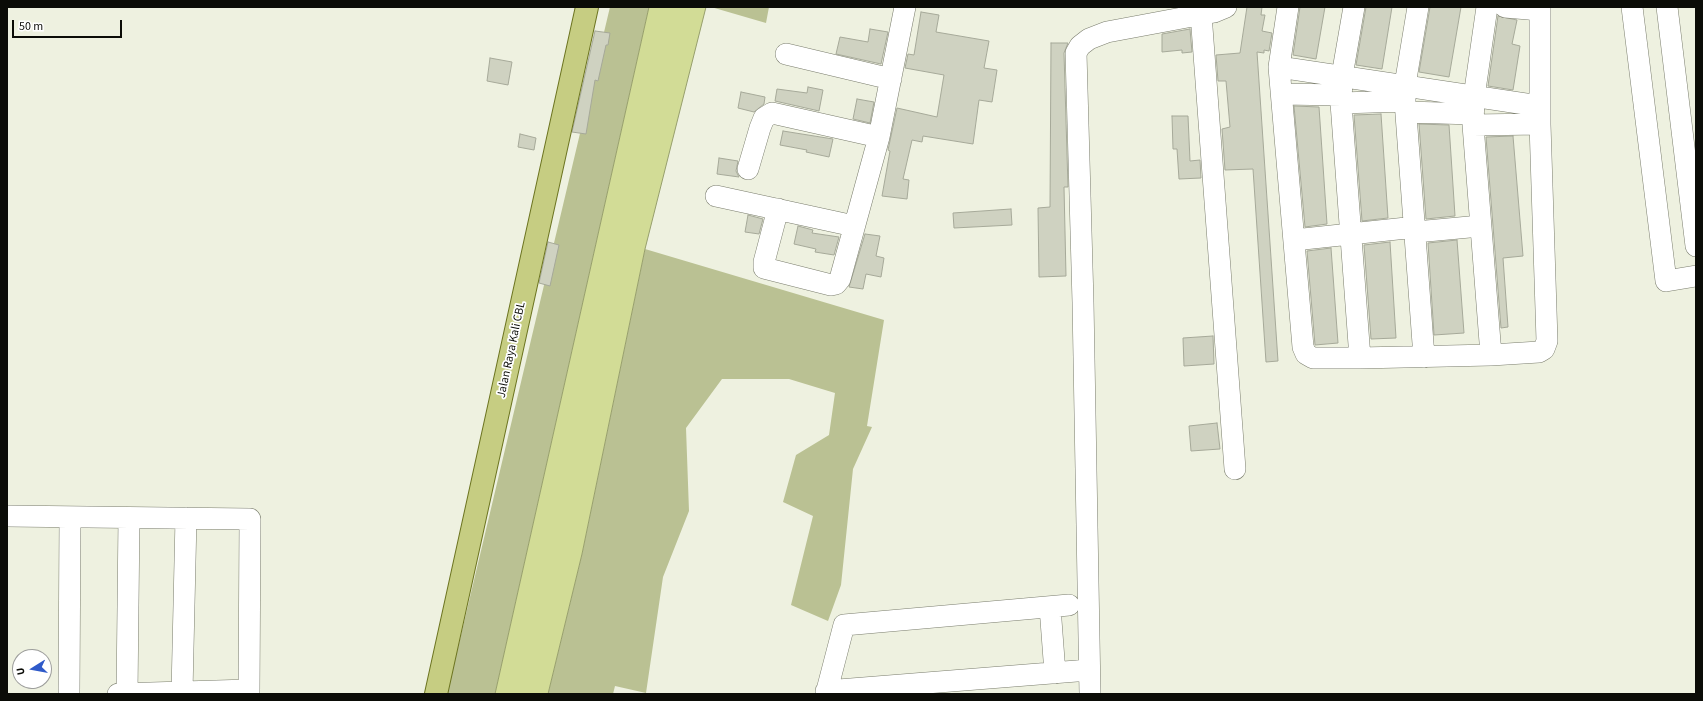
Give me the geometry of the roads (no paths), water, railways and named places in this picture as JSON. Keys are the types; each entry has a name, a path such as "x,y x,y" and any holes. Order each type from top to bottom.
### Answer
{"main road":[{"name":"Jalan Raya Kali CBL","path":"436,694 587,7"}],"street":[{"path":"778,209 764,262 764,268 831,285 840,279 879,137 905,7"},
{"path":"1090,694 1083,302 1076,53 1080,46 1089,39 1106,32 1200,14 1226,7"},
{"path":"1288,7 1279,67 1303,347 1306,354 1313,358 1491,355 1539,352 1544,349 1547,341 1540,115 1540,9 1505,7"},
{"path":"1354,7 1342,91 1360,358"},
{"path":"1418,7 1406,100 1424,357"},
{"path":"1486,7 1473,112 1480,226 1491,355"},
{"path":"1632,7 1666,281 1696,276"},
{"path":"1667,7 1696,246"},
{"path":"1200,14 1235,469"},
{"path":"786,54 891,79"},
{"path":"1279,67 1342,91"},
{"path":"1282,94 1342,91 1406,100 1473,112 1540,115"},
{"path":"1406,100 1473,112 1540,115"},
{"path":"748,169 764,118 772,113 879,137"},
{"path":"716,196 854,226"},
{"path":"1294,240 1351,234 1480,226"},
{"path":"7,516 250,519 249,692 118,694"},
{"path":"69,694 70,517"},
{"path":"127,694 129,518"},
{"path":"182,692 186,518"},
{"path":"1056,673 1060,606 844,625 826,692 1024,685 1056,673 1090,670"}]}
